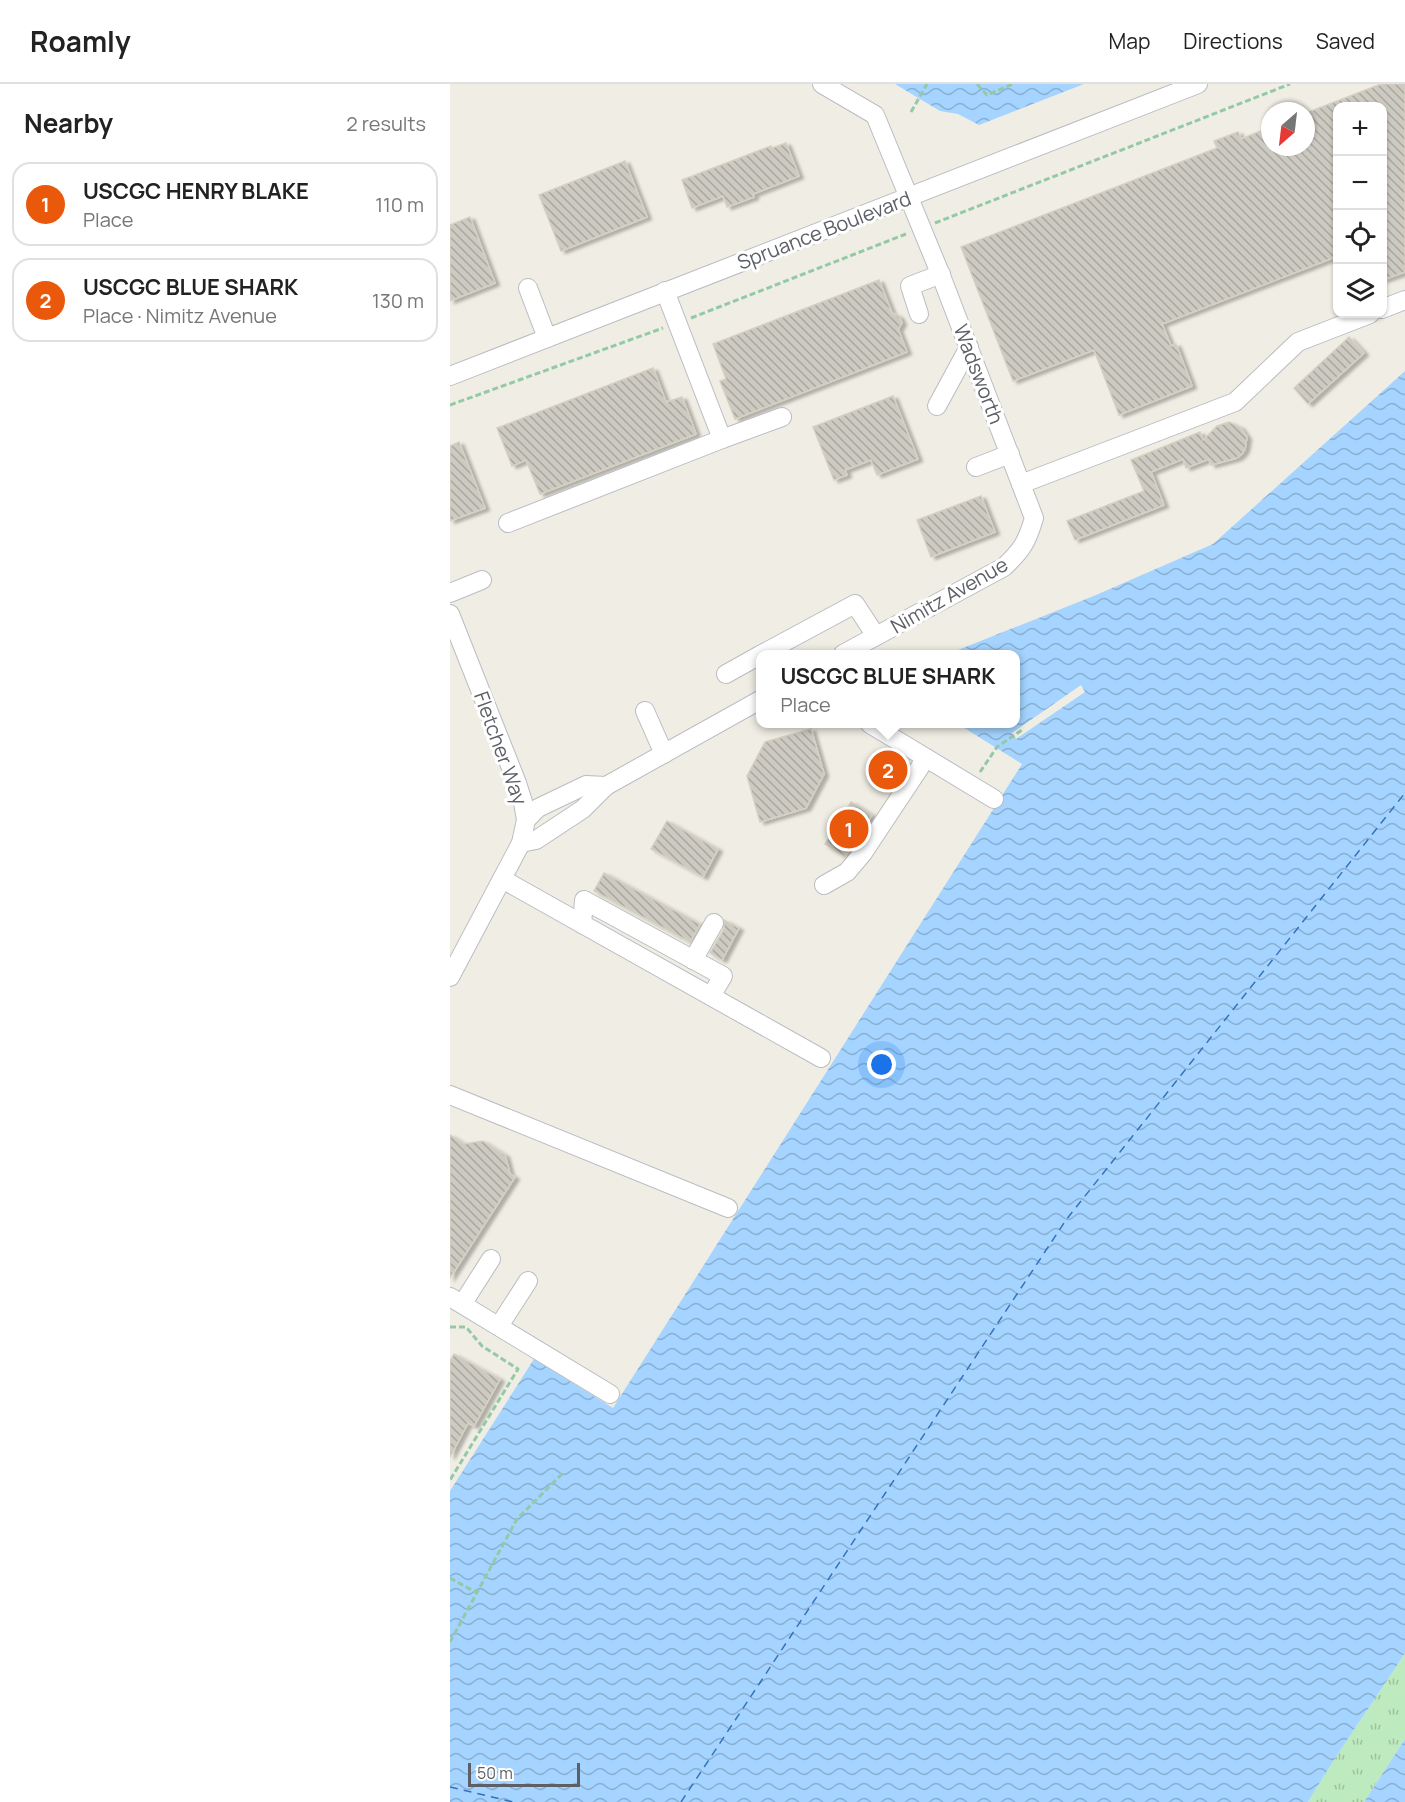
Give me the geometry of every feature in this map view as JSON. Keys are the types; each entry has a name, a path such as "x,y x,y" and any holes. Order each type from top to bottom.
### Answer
{"street":[{"name":"Wadsworth","path":"822,84 875,115 910,197 1034,518 1021,551"},
{"name":"Spruance Boulevard","path":"450,376 1198,84"},
{"path":"919,314 909,286 941,274"},
{"path":"528,288 547,338"},
{"path":"665,291 722,439"},
{"path":"1387,307 1405,300"},
{"path":"1021,483 1235,402 1298,342 1360,318"},
{"path":"948,355 969,347"},
{"path":"937,406 969,347"},
{"path":"508,523 782,417"},
{"path":"976,467 1010,454"},
{"name":"Nimitz Avenue","path":"850,650 1004,567 1021,551"},
{"path":"450,593 482,580"},
{"path":"770,650 855,604 876,636"},
{"name":"Fletcher Way","path":"450,614 454,634 517,783 526,820 521,843 450,977"},
{"path":"726,674 756,658"},
{"path":"521,843 536,840 583,809 606,786 756,702"},
{"path":"645,711 664,754"},
{"path":"878,728 994,800"},
{"path":"824,885 847,872 863,853 926,758"},
{"path":"526,820 538,808 586,785 606,786"},
{"path":"502,879 821,1058"},
{"path":"582,924 584,900 723,976 711,996"},
{"path":"693,960 714,922"},
{"path":"450,1095 728,1208"},
{"path":"491,1259 456,1300 610,1394"},
{"path":"499,1326 528,1281"}],"path":[{"path":"911,112 927,84"},
{"path":"977,84 987,95 1013,84"},
{"path":"450,405 677,323 1290,84"},
{"path":"972,786 997,747 1023,730"},
{"path":"450,1327 466,1327 482,1346 519,1369 450,1480"},
{"path":"450,1642 517,1519 564,1472"},
{"path":"450,1578 477,1593"}],"green space":[{"path":"1405,1653 1405,1739 1364,1802 1308,1802 1331,1764"}],"water":[{"path":"895,84 1084,84 979,125 958,114 940,111"},
{"path":"1405,371 1405,1653 1308,1802 450,1802 450,1491 534,1359 613,1408 1022,764 964,728 1020,728 1020,650 958,650 1096,595 1213,544"},
{"path":"1405,1739 1405,1802 1364,1802"}],"pier":[{"path":"1081,685 1085,692 1016,739 1012,733"}],"building":[{"path":"1381,84 1405,84 1405,272 1387,279 1387,102 1334,102"},
{"path":"1333,103 1333,258 1162,324 1171,346 1176,344 1192,386 1119,415 1094,350 1013,381 961,247 1217,148 1214,141 1238,132 1241,139 1261,131 1261,156 1315,156 1315,110"},
{"path":"786,143 799,176 727,207 723,196 692,208 682,180 771,146 772,148"},
{"path":"625,161 647,217 561,251 539,195"},
{"path":"470,217 495,283 450,301 450,225"},
{"path":"879,280 892,313 899,316 902,323 898,329 907,352 735,419 720,381 726,379 713,344"},
{"path":"1349,337 1364,353 1308,404 1294,388"},
{"path":"653,368 666,402 682,397 696,434 540,494 526,460 512,466 497,428"},
{"path":"893,396 918,459 877,475 871,460 845,470 847,475 834,480 813,427"},
{"path":"1229,422 1240,427 1247,437 1245,449 1237,458 1211,465 1209,459 1186,468 1183,459 1151,472 1164,505 1075,540 1067,521 1144,491 1131,460 1200,432 1203,440 1217,426"},
{"path":"459,442 485,508 450,521 450,446"},
{"path":"981,496 995,532 931,557 917,520"},
{"path":"811,729 824,774 806,808 760,822 747,776 765,742"},
{"path":"886,752 905,764 891,788 871,775"},
{"path":"851,802 872,815 845,857 825,844"},
{"path":"667,821 718,849 703,877 651,849"},
{"path":"604,873 700,924 690,942 594,891"},
{"path":"724,920 739,928 722,960 710,953 724,929"},
{"path":"450,1135 464,1144 483,1141 505,1155 510,1174 515,1177 450,1278"},
{"path":"454,1354 500,1379 474,1426 468,1423 450,1457 450,1361"}],"ferry route":[{"path":"681,1802 1066,1220 1405,793"},
{"path":"450,1787 513,1802"}],"place":[{"name":"USCGC BLUE SHARK","path":"888,770"},
{"name":"USCGC HENRY BLAKE","path":"849,829"}]}
